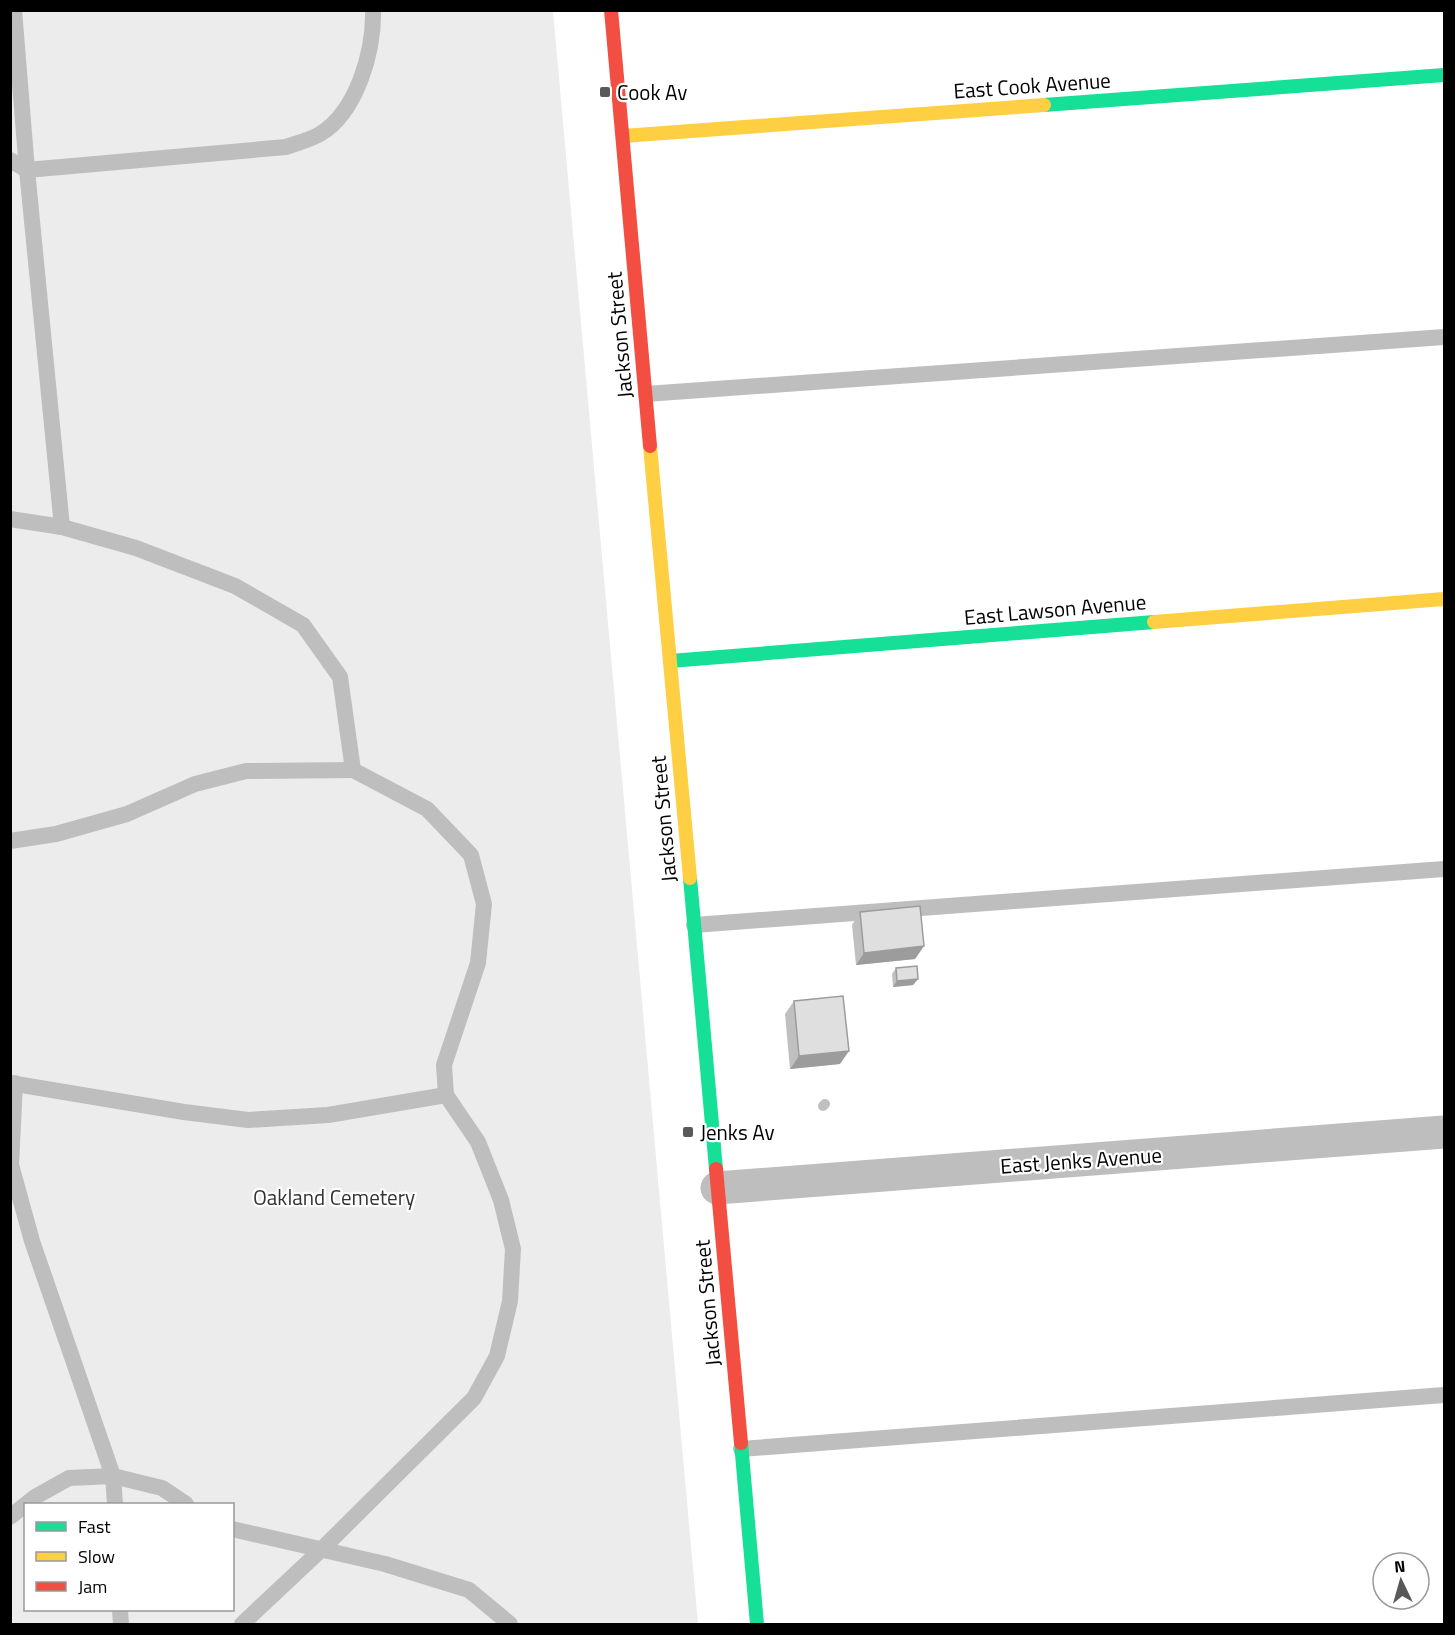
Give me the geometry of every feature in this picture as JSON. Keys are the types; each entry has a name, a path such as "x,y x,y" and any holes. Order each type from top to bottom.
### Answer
{"street":[{"name":"Jackson Street","path":"611,10 757,1624"},
{"name":"East Cook Avenue","path":"622,136 1444,75"},
{"name":"East Lawson Avenue","path":"670,662 1444,599"},
{"name":"East Jenks Avenue","path":"717,1188 1444,1132"}],"lane":[{"path":"14,10 27,170 62,527"},
{"path":"10,160 27,170 286,147 320,134 341,117 354,95 367,58 373,29 373,10"},
{"path":"646,394 1444,336"},
{"path":"10,519 62,527 136,548 235,586 303,625 340,677 352,770"},
{"path":"10,841 56,834 127,814 195,784 246,771 352,770 427,809 471,855 484,904 478,963 444,1065 446,1095 478,1142 501,1200 513,1249 510,1301 497,1356 474,1398 322,1549 242,1624"},
{"path":"694,925 1444,868"},
{"path":"115,1503 113,1476 32,1240 11,1165 13,1083 184,1112 248,1120 328,1115 446,1095"},
{"path":"741,1449 1444,1395"},
{"path":"28,1503 69,1478 113,1476 162,1488 184,1503"},
{"path":"10,1517 24,1506"},
{"path":"234,1530 385,1564 469,1590 510,1624"}],"green space":[{"name":"Oakland Cemetery","path":"11,11 553,11 698,1624 11,1624"}],"building":[{"path":"920,906 924,946 864,953 860,912"},
{"path":"917,966 918,979 897,981 896,968"},
{"path":"843,996 849,1051 799,1056 794,1001"}],"traffic: fast":[{"path":"1044,105 1444,75"},
{"path":"670,661 1154,622"},
{"path":"690,878 716,1169"},
{"path":"741,1443 757,1624"}],"traffic: slow":[{"path":"623,136 1044,105"},
{"path":"650,446 690,878"},
{"path":"1154,622 1444,599"}],"traffic: jam":[{"path":"611,10 650,446"},
{"path":"716,1169 741,1443"}],"place":[{"name":"Cook Av","path":"605,92"},
{"name":"Jenks Av","path":"688,1132"}]}
